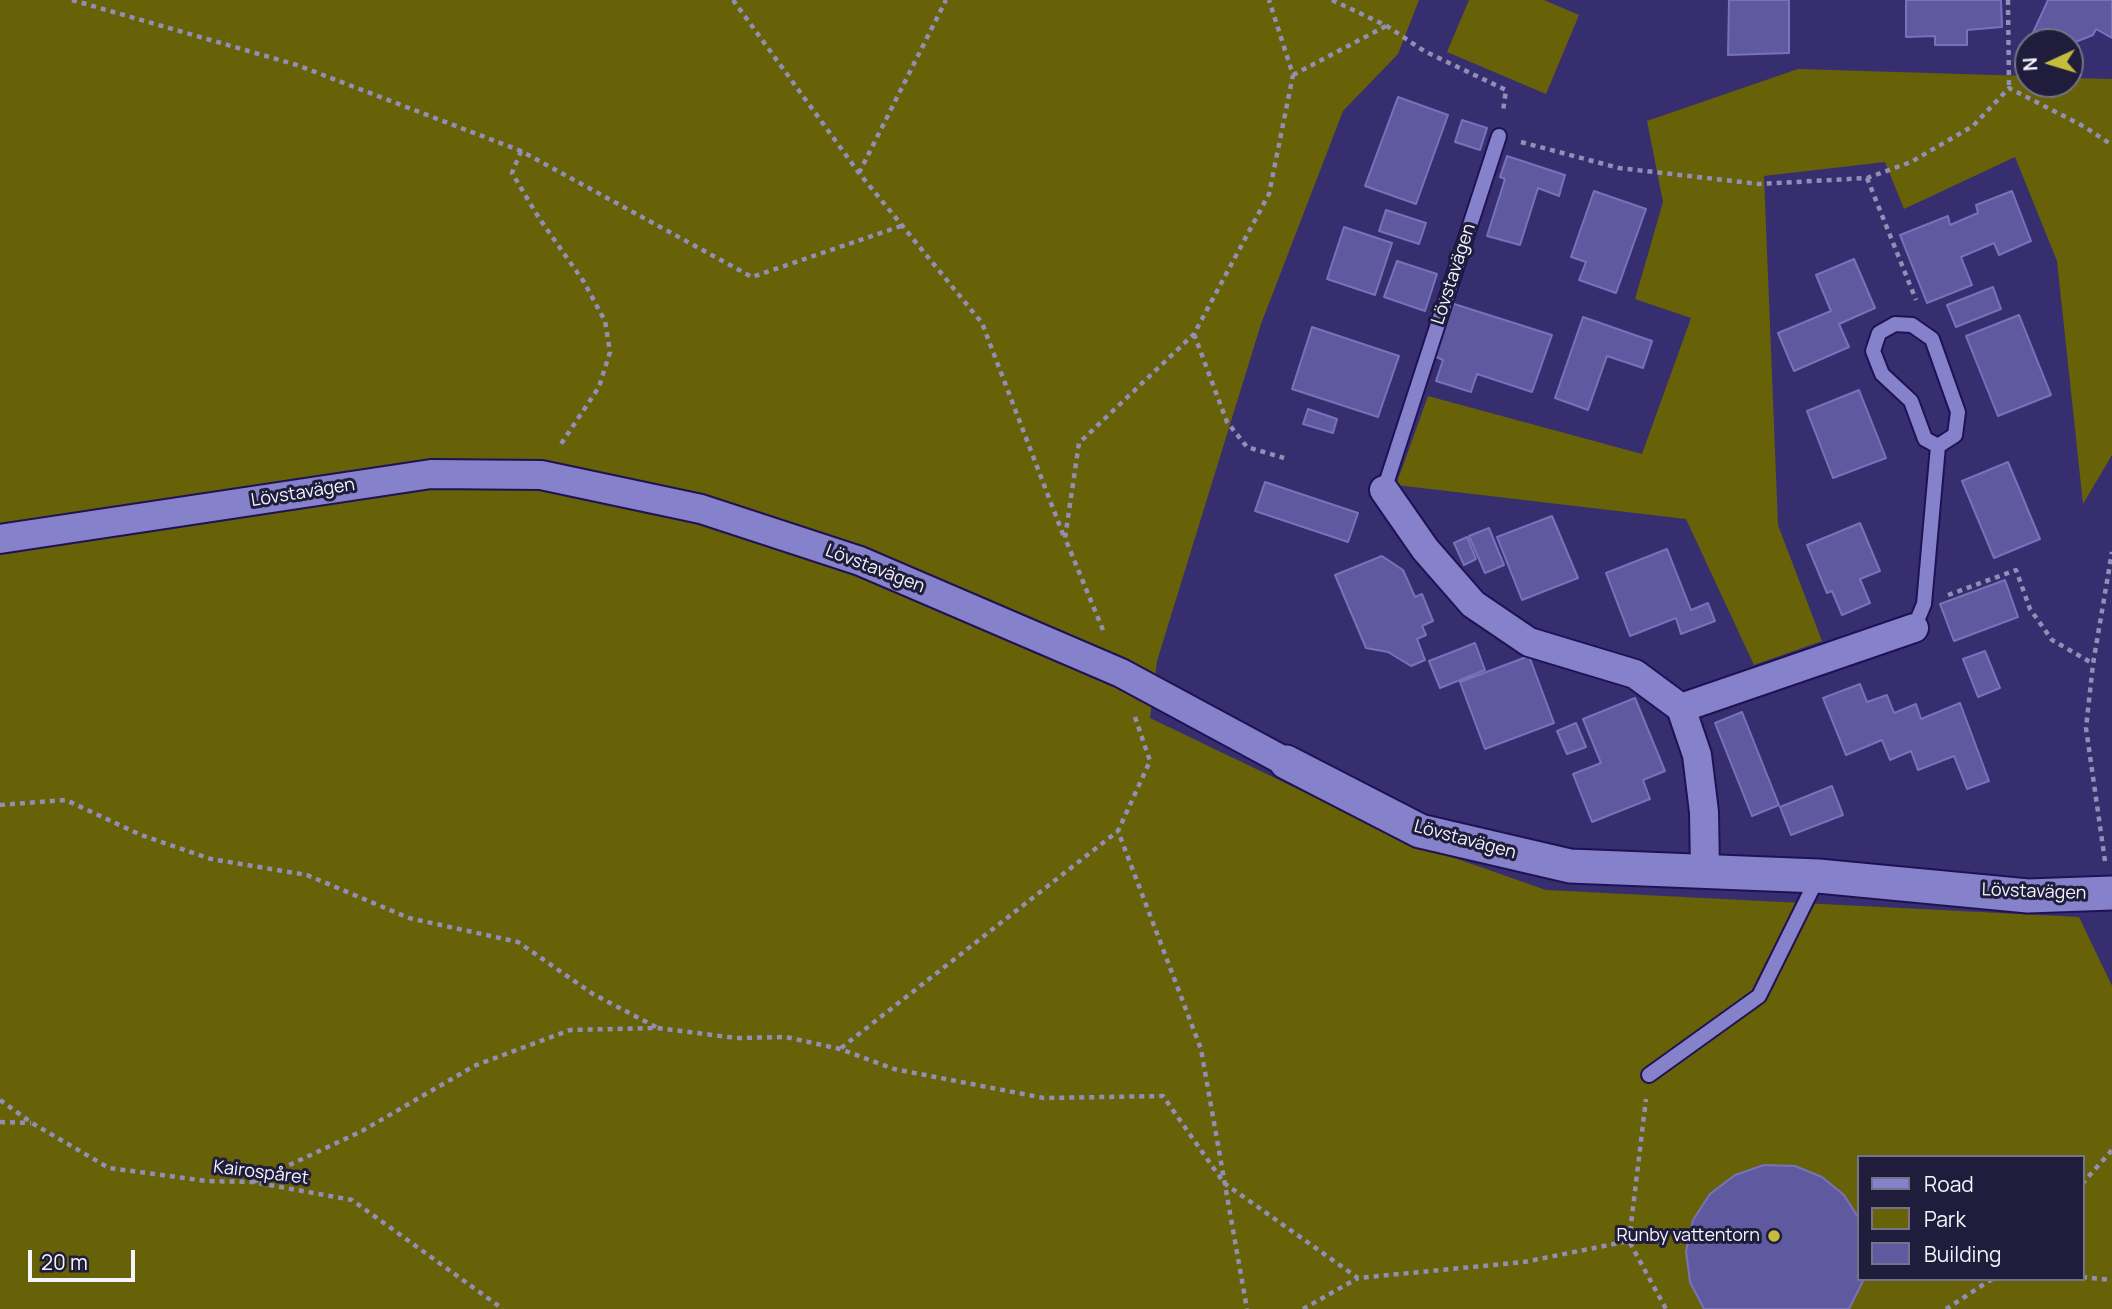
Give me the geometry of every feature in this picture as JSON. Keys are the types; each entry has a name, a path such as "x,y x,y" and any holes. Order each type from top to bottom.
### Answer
{"street":[{"name":"Lövstavägen","path":"0,540 431,474 541,474 701,509 860,561 1121,673 1420,831 1570,866 1705,869 2028,895 2111,898"},
{"name":"Lövstavägen","path":"1384,490 1424,549 1473,604 1529,642 1635,674 1681,708"},
{"path":"1705,869 1704,812 1697,755 1681,708 1919,616"}],"lane":[{"name":"Lövstavägen","path":"1384,490 1499,136"},
{"path":"1895,324 1912,325 1932,339 1958,412 1955,435 1938,446 1925,439 1911,401 1882,374 1873,351 1879,333 1895,324"},
{"path":"1919,616 1938,446"},
{"path":"1649,1075 1759,996 1818,876"}],"path":[{"path":"76,0 297,65 522,151 752,277 904,225"},
{"path":"733,0 859,173 982,323 1065,538 1121,673 1150,761 1118,831 840,1049"},
{"path":"859,173 946,0"},
{"path":"1065,538 1079,443 1194,334 1269,194 1293,75 1269,0"},
{"path":"1332,0 1387,26 1424,51 1506,90 1499,136 1619,168 1759,184 1867,178 1911,162 1973,126 2009,88 2008,0"},
{"path":"1293,75 1387,26"},
{"path":"2009,88 2085,127 2112,145"},
{"path":"522,151 512,173 539,218 584,282 605,321 610,352 599,387 541,474"},
{"path":"1867,178 1932,339"},
{"path":"1194,334 1227,422 1247,447 1284,458"},
{"path":"2111,898 2086,728 2093,664 2112,552"},
{"path":"1919,616 2016,570 2031,609 2052,640 2093,664"},
{"path":"0,805 66,800 141,835 211,859 307,875 409,918 519,942 593,994 657,1028"},
{"path":"1118,831 1202,1049 1247,1309"},
{"path":"253,1182 362,1131 474,1066 570,1030 657,1028 736,1038 786,1037 840,1049 894,1069 1044,1098 1163,1096 1224,1183 1358,1278"},
{"path":"1649,1075 1629,1241 1666,1309"},
{"name":"Kairospåret","path":"0,1100 32,1123 109,1168 207,1181 253,1182 352,1200 503,1309"},
{"path":"0,1122 32,1123"},
{"path":"2084,1182 2112,1150"},
{"path":"1303,1309 1358,1278 1524,1262 1629,1241"},
{"path":"2084,1277 2112,1280"},
{"path":"1947,1309 1989,1281"}],"green space":[{"path":"0,0 1419,0 1398,54 1343,111 1261,324 1157,661 1150,718 1406,841 1546,890 2079,917 2112,986 2112,1309 0,1309"},
{"path":"1469,0 1544,0 1579,15 1546,94 1447,52"},
{"path":"1798,69 2014,76 2014,98 2084,98 2084,78 2112,79 2112,455 2083,504 2057,261 2015,157 1904,209 1885,162 1764,176 1778,525 1822,641 1754,665 1686,519 1396,485 1428,396 1642,454 1691,318 1635,299 1663,202 1647,121"}],"building":[{"path":"1729,0 1789,0 1789,53 1728,55"},
{"path":"1906,0 2001,0 2002,27 1967,30 1967,45 1935,45 1935,36 1906,37"},
{"path":"2048,0 2112,0 2112,38 2096,29 2093,35 2084,39 2084,28 2035,28"},
{"path":"1398,97 1448,115 1416,204 1365,186"},
{"path":"1462,120 1487,128 1480,150 1455,142"},
{"path":"1507,156 1565,175 1559,196 1538,188 1520,245 1487,236 1505,179 1500,177"},
{"path":"1594,191 1646,209 1616,293 1579,280 1586,262 1571,257"},
{"path":"2012,191 2031,241 1999,255 1994,243 1961,257 1972,285 1927,303 1900,235 1948,216 1950,225 1978,213 1976,205"},
{"path":"1386,210 1426,223 1419,244 1379,231"},
{"path":"1344,227 1392,243 1375,295 1327,279"},
{"path":"1854,259 1875,308 1839,324 1849,347 1794,371 1778,333 1831,311 1816,275"},
{"path":"1397,261 1437,274 1425,311 1384,297"},
{"path":"1993,287 2001,309 1956,327 1947,305"},
{"path":"1451,303 1552,335 1532,392 1477,374 1471,392 1436,381 1443,360 1434,356"},
{"path":"2019,315 2051,395 1998,416 1966,336"},
{"path":"1583,317 1652,341 1643,368 1607,356 1588,410 1555,398"},
{"path":"1312,327 1399,356 1378,417 1292,389"},
{"path":"1859,390 1886,458 1833,478 1807,411"},
{"path":"1308,409 1337,419 1333,433 1303,424"},
{"path":"2008,462 2040,539 1994,558 1962,481"},
{"path":"1265,482 1358,513 1348,542 1255,511"},
{"path":"1552,516 1578,578 1522,600 1497,537"},
{"path":"1860,523 1880,571 1860,579 1870,603 1842,615 1832,591 1827,593 1807,545"},
{"path":"1489,528 1504,565 1485,573 1469,536"},
{"path":"1467,537 1476,559 1464,565 1454,543"},
{"path":"1667,549 1691,610 1708,603 1715,621 1681,634 1676,618 1630,636 1606,573"},
{"path":"1382,556 1403,570 1415,597 1422,594 1433,621 1422,626 1426,635 1417,639 1425,660 1411,666 1388,652 1366,648 1335,575"},
{"path":"2005,580 2018,617 1954,641 1940,604"},
{"path":"1475,643 1485,670 1440,688 1429,661"},
{"path":"1985,651 2000,688 1978,697 1963,659"},
{"path":"1529,656 1554,723 1485,749 1460,682"},
{"path":"1860,684 1867,702 1887,695 1894,713 1916,704 1921,719 1960,703 1989,781 1967,789 1954,756 1918,770 1911,751 1890,760 1882,740 1846,755 1823,698"},
{"path":"1635,698 1665,771 1643,780 1650,799 1592,822 1573,774 1601,763 1583,719"},
{"path":"1742,712 1779,805 1752,816 1715,723"},
{"path":"1576,723 1586,747 1567,754 1557,731"},
{"path":"1832,786 1843,815 1791,835 1780,807"},
{"name":"Runby vattentorn","path":"1764,1165 1795,1166 1822,1177 1844,1195 1856,1214 1856,1281 1863,1281 1849,1309 1704,1309 1690,1282 1686,1251 1693,1220 1710,1194 1735,1175"}],"place":[{"name":"Runby vattentorn","path":"1774,1236"}]}
